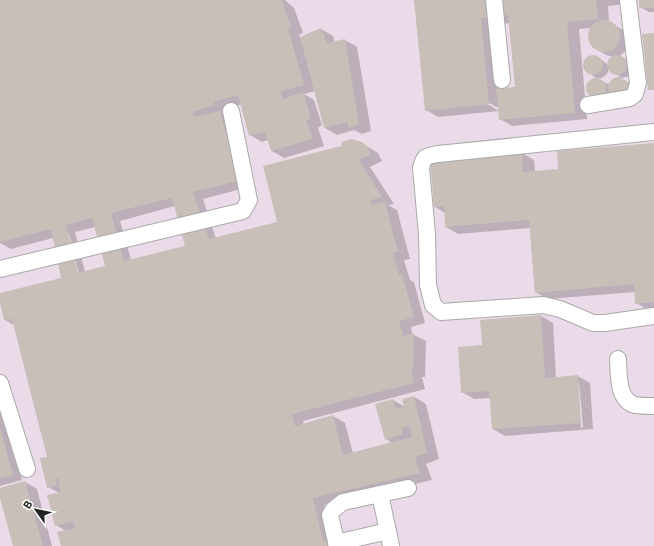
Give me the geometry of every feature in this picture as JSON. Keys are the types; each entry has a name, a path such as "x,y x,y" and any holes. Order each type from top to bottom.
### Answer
{"lane":[{"path":"494,0 502,80"},
{"path":"588,105 630,98 635,94 638,83 628,0"},
{"path":"0,269 243,211 249,200 231,111"},
{"path":"654,132 438,154 427,156 423,160 421,168 428,285 433,305 441,312 543,306 560,309 593,323 605,323 654,316"},
{"path":"618,359 621,390 627,400 635,405 654,406"},
{"path":"0,383 27,469"},
{"path":"380,494 390,539 337,544 330,515 333,510 343,502 380,494 408,488"}],"shaded area":[{"path":"0,0 654,0 654,546 0,546"}],"building":[{"path":"0,0 282,0 291,27 288,28 304,85 281,91 283,99 303,92 311,119 306,121 313,139 271,151 265,132 249,136 238,95 213,102 214,105 193,112 194,117 220,111 238,181 193,192 209,239 277,222 263,166 341,146 342,142 351,139 362,142 366,145 371,154 359,160 382,197 371,200 372,205 385,202 398,252 393,253 399,275 402,274 414,317 399,321 403,336 414,333 413,371 411,371 414,383 292,414 295,426 333,415 343,455 412,437 410,426 401,428 403,434 385,440 375,404 393,399 396,409 404,407 402,399 414,396 427,453 415,457 420,473 313,498 323,541 333,540 334,546 61,546 57,532 75,528 73,521 55,526 47,495 61,492 58,478 55,479 57,485 47,488 40,458 47,457 12,319 4,320 0,303 0,293 61,278 51,229 0,242","holes":["172,198 185,246 124,261 111,213","92,218 105,266 78,273 66,225"]},
{"path":"414,0 596,0 598,19 567,22 575,113 499,120 496,89 515,87 508,15 481,18 489,104 425,111"},
{"path":"639,0 654,0 654,8 639,8"},
{"path":"601,20 607,20 617,27 620,36 619,42 613,49 607,52 601,52 591,45 588,39 588,33 595,23"},
{"path":"321,28 327,43 345,39 359,124 349,128 347,122 324,128 300,37"},
{"path":"654,33 654,90 648,90 642,34"},
{"path":"589,55 597,55 603,61 603,69 597,75 589,75 583,69 583,61"},
{"path":"613,55 621,55 627,61 627,69 621,75 613,75 607,69 607,61"},
{"path":"620,77 626,81 628,84 628,90 611,95 609,93 608,86 611,80"},
{"path":"596,78 603,81 606,88 603,95 596,98 589,95 586,88 589,81"},
{"path":"654,143 654,302 635,304 634,284 535,293 529,220 445,227 444,206 434,207 430,160 522,152 523,172 558,169 557,151"},
{"path":"541,315 545,378 578,375 581,423 492,429 489,391 461,393 458,347 482,345 480,320"},
{"path":"0,427 13,475 0,478"},
{"path":"25,481 43,546 13,546 0,498 0,488"}]}
